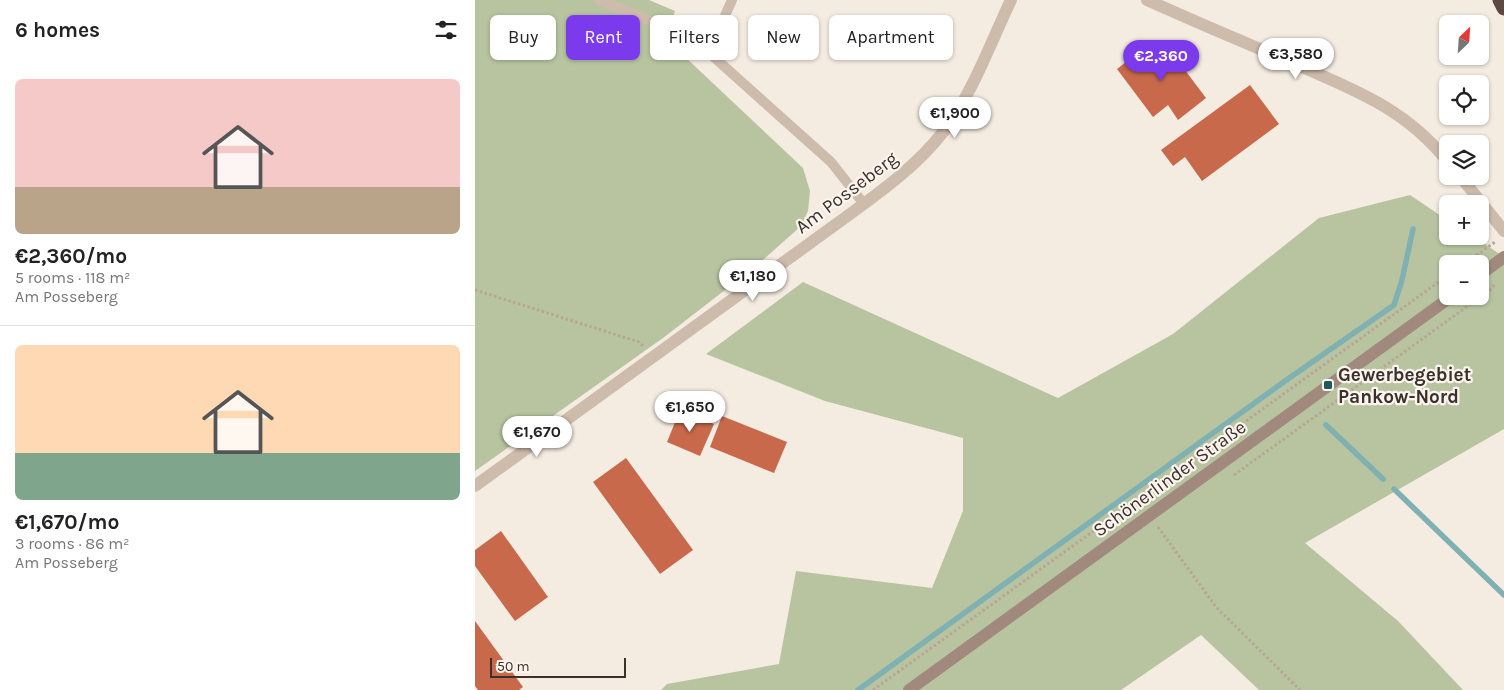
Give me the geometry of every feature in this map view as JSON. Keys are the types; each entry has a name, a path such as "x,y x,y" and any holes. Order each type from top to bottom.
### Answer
{"highway":[{"path":"1499,0 1504,8"}],"main road":[{"path":"1489,268 1504,257"},
{"name":"Schönerlinder Straße","path":"909,690 1440,305"}],"street":[{"name":"Am Posseberg","path":"475,486 864,204 916,162 943,131 964,100 1011,0"},
{"path":"1147,0 1360,92 1401,116 1434,143 1439,150"},
{"path":"1466,185 1500,236"}],"lane":[{"path":"599,0 650,21"},
{"path":"725,15 731,0"},
{"path":"717,60 831,162 864,204"}],"path":[{"path":"1476,255 1500,236"},
{"path":"1489,291 1499,279"},
{"path":"873,690 1439,282"},
{"path":"475,290 639,342 655,356"},
{"path":"1233,476 1468,305"},
{"path":"1160,528 1216,607 1300,690"}],"green space":[{"path":"475,0 649,0 675,11 674,15 650,15 650,60 688,60 803,168 810,191 808,211 801,226 756,266 663,338 475,471"},
{"path":"1410,195 1439,215 1439,245 1486,245 1504,257 1504,429 1305,543 1398,621 1463,690 1259,690 1201,635 1121,690 661,690 667,684 779,664 796,571 932,588 963,511 963,438 825,401 706,354 803,282 1058,398 1173,334 1319,218"}],"building":[{"path":"1153,41 1164,54 1169,49 1206,98 1178,120 1168,105 1153,117 1117,69"},
{"path":"1250,85 1279,124 1202,181 1185,157 1173,166 1161,150"},
{"path":"680,410 714,424 700,456 667,442"},
{"path":"722,416 787,442 774,473 710,447"},
{"path":"626,458 693,550 660,574 593,482"},
{"path":"501,531 548,597 515,621 475,566 475,550"},
{"path":"475,621 523,687 519,690 478,690 475,686"}],"waterway":[{"path":"858,690 1285,381 1394,305 1402,280 1413,229"},
{"path":"1326,425 1383,479"},
{"path":"1394,489 1504,595"}],"place":[{"name":"Gewerbegebiet Pankow-Nord","path":"1328,385"}]}
